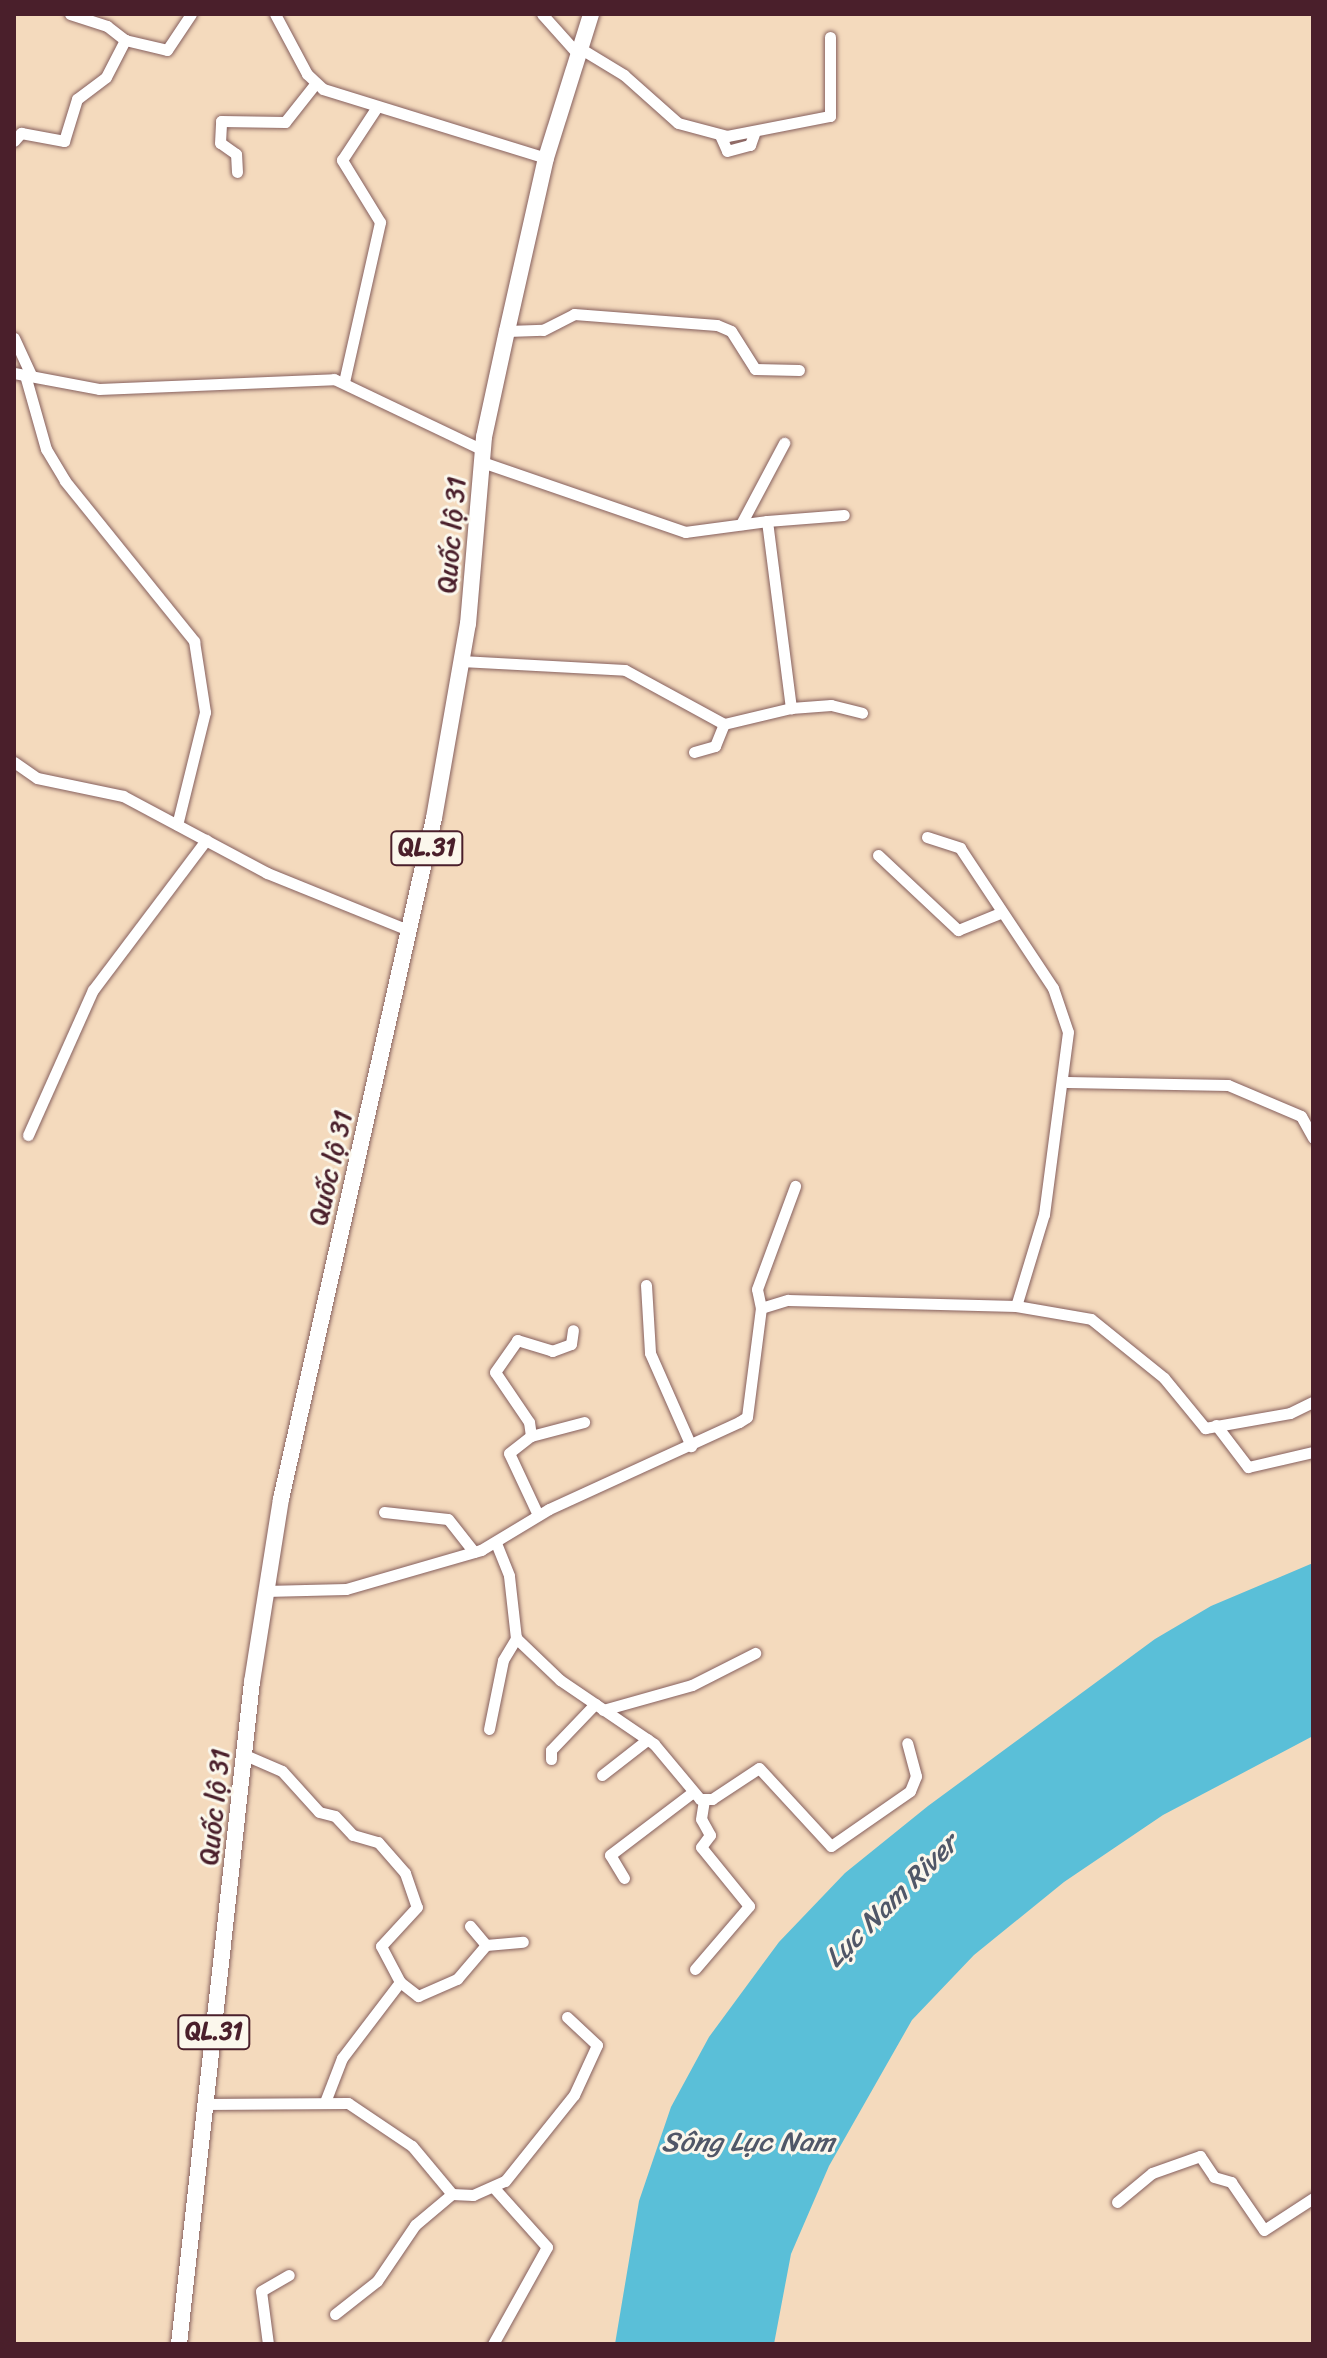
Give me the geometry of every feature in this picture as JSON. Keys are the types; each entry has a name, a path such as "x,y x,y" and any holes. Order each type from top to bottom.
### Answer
{"highway":[{"name":"Quốc lộ 31","path":"179,2344 252,1682 265,1591 408,930 461,661 483,456 507,331 546,158 577,49 591,14"}],"street":[{"path":"70,14 107,26 125,40 167,50 191,14"},
{"path":"275,14 315,84 377,107 546,158"},
{"path":"542,14 577,49 624,75 678,123 720,135 754,134 830,116 830,37"},
{"path":"14,141 21,133 64,141 77,99 106,77 125,40"},
{"path":"237,172 236,154 220,143 221,121 285,122 315,84"},
{"path":"344,382 380,222 342,160 377,107"},
{"path":"507,331 543,330 574,314 717,325 731,331 755,369 799,370"},
{"path":"14,338 46,449 65,481 194,641 205,712 177,825"},
{"path":"23,374 99,389 344,382 483,456 685,532 844,515"},
{"path":"741,524 784,443"},
{"path":"767,521 791,708"},
{"path":"461,661 625,670 724,724 791,708 831,705 862,713"},
{"path":"694,752 715,746 724,724"},
{"path":"14,762 37,778 123,796 206,840 408,930"},
{"path":"927,837 955,842 1061,1002 1070,1042 1067,1082 1044,1214 1016,1306"},
{"path":"28,1135 93,990 206,840"},
{"path":"878,855 958,930 1000,913"},
{"path":"1067,1082 1228,1085 1301,1116 1313,1138"},
{"path":"265,1591 346,1589 474,1552 496,1543 538,1515 691,1446 747,1417 761,1308 757,1289 795,1186"},
{"path":"646,1285 650,1353 691,1446"},
{"path":"761,1308 825,1295 1016,1306 1099,1323 1164,1378 1198,1425 1290,1413 1313,1402"},
{"path":"531,1436 529,1422 495,1372 517,1340 555,1351 571,1344 573,1330"},
{"path":"538,1515 509,1453 531,1436 584,1422"},
{"path":"1216,1425 1248,1467 1313,1452"},
{"path":"384,1512 448,1519 474,1552"},
{"path":"489,1729 503,1660 516,1638 509,1576 496,1543"},
{"path":"516,1638 599,1707 648,1739 693,1792 704,1800"},
{"path":"551,1759 551,1750 599,1707 692,1685 755,1653"},
{"path":"602,1775 648,1739"},
{"path":"704,1800 759,1768 831,1846 910,1791 916,1776 907,1743"},
{"path":"245,1755 282,1771 319,1812 335,1816 353,1835 378,1842 405,1873 418,1910 381,1946 400,1982 418,1996 451,1985 486,1945 523,1942"},
{"path":"624,1878 610,1855 693,1792"},
{"path":"695,1969 749,1906 701,1847 710,1835 701,1819 704,1800"},
{"path":"470,1926 486,1945"},
{"path":"325,2102 342,2058 400,1982"},
{"path":"335,2314 377,2281 415,2225 452,2194 495,2189 552,2128 594,2053 596,2042 567,2017"},
{"path":"205,2104 301,2108 325,2102 348,2103 381,2120 452,2194"},
{"path":"1117,2202 1152,2173 1200,2156 1214,2177 1231,2182 1264,2230 1313,2198"},
{"path":"493,2344 547,2247 495,2189"},
{"path":"268,2344 261,2291 289,2275"}],"water":[{"name":"Sông Lục Nam","path":"1313,1563 1313,1736 1163,1815 1064,1882 974,1955 912,2020 829,2166 791,2254 774,2344 615,2344 639,2201 671,2107 709,2037 779,1942 845,1873 928,1806 1155,1639 1211,1606"}],"water label":[{"name":"Lục Nam River","path":"891,1901"}]}
